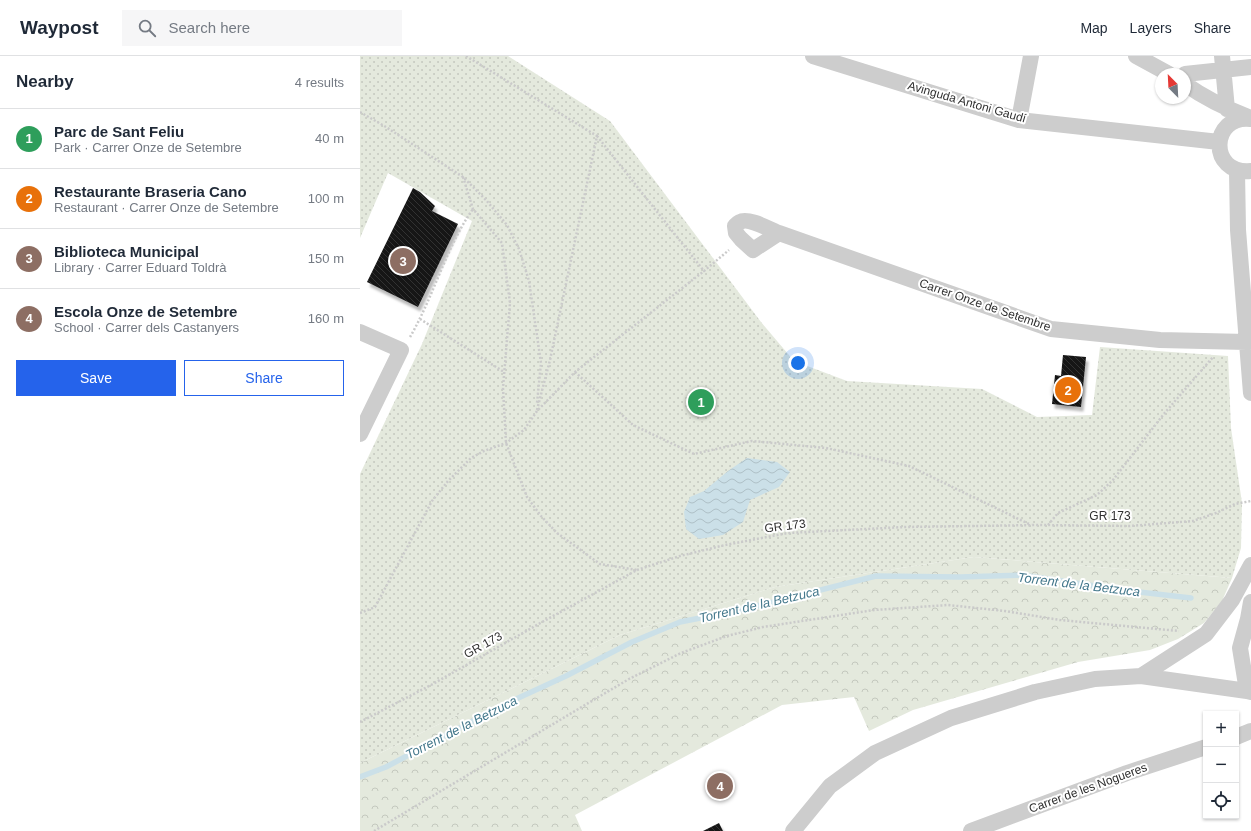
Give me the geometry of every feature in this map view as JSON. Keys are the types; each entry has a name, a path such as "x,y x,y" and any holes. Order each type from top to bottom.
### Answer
{"street":[{"name":"Avinguda Antoni Gaudí","path":"813,56 1019,120 1219,142"},
{"path":"1019,120 1031,56"},
{"path":"1136,56 1158,68"},
{"path":"1191,72 1223,63 1251,67"},
{"path":"1223,63 1227,109"},
{"path":"1191,88 1227,109 1251,119"},
{"path":"1251,119 1244,118 1228,125 1222,132 1219,142 1219,151 1222,158 1228,165 1244,171 1238,230 1251,393"},
{"name":"Carrer Onze de Setembre","path":"741,240 736,233 735,226 745,220 1051,328 1160,340 1247,342"},
{"path":"360,332 401,350 360,434"},
{"path":"1140,676 1206,634 1232,600 1251,566"},
{"path":"793,831 830,786 875,753 951,718 1036,692 1095,679 1140,676 1250,689 1240,648 1251,602"},
{"path":"1239,735 1251,732"},
{"name":"Carrer de les Nogueres","path":"971,831 1127,773 1203,748"}],"path":[{"path":"466,56 597,136 704,271"},
{"path":"360,112 463,177 486,200 506,225 519,249 530,281 540,363 536,411"},
{"path":"536,411 550,360 597,136"},
{"path":"463,177 473,209 502,243 510,303 503,388 506,443 527,497 541,516 557,533 600,564 637,570"},
{"path":"401,350 420,319 462,224 473,209"},
{"path":"360,613 375,607 432,501 448,481 471,458 484,451 506,443 524,430 536,411 575,372 704,271 741,240"},
{"path":"420,319 504,372"},
{"path":"1048,525 1058,513 1097,495 1113,480 1163,415 1222,348 1223,342"},
{"path":"575,372 633,425 694,454 752,441 826,448 909,466 1032,525"},
{"name":"GR 173","path":"360,722 431,685 637,570 680,556 725,545 788,533 905,527 1032,525 1130,526 1192,521 1216,513 1235,504 1251,501"},
{"path":"374,831 629,679 681,653 727,636 756,629 874,610 948,606 1005,611 1060,620 1206,634"}],"green space":[{"path":"360,56 508,56 610,121 761,322 794,361 847,381 982,389 1037,417 1092,415 1100,347 1228,356 1231,428 1242,503 1241,548 1232,578 974,557 775,587 620,635 360,763 360,474 422,344 472,221 388,173 360,238"},
{"path":"974,557 1232,578 1222,601 1204,623 1178,639 1150,650 1078,662 913,710 869,731 854,697 782,705 575,815 582,831 360,831 360,763 620,635 775,587"}],"water":[{"path":"747,458 777,462 790,472 779,487 750,500 743,522 723,535 699,539 686,529 684,512 690,497 704,491 728,471"}],"building":[{"path":"413,188 420,192 435,206 432,211 458,224 418,307 367,282"},
{"path":"1063,355 1086,357 1081,407 1052,404 1055,375 1061,376"},
{"path":"719,823 723,831 703,831"}],"waterway":[{"name":"Torrent de la Betzuca","path":"360,777 386,767 503,705 566,676 632,642 680,622 741,610 876,576 960,577 1022,575 1122,590 1191,598"}],"place":[{"name":"Biblioteca Municipal","path":"403,261"},
{"name":"Restaurante Braseria Cano","path":"1068,390"},
{"name":"Parc de Sant Feliu","path":"701,402"},
{"name":"Escola Onze de Setembre","path":"720,786"}]}
